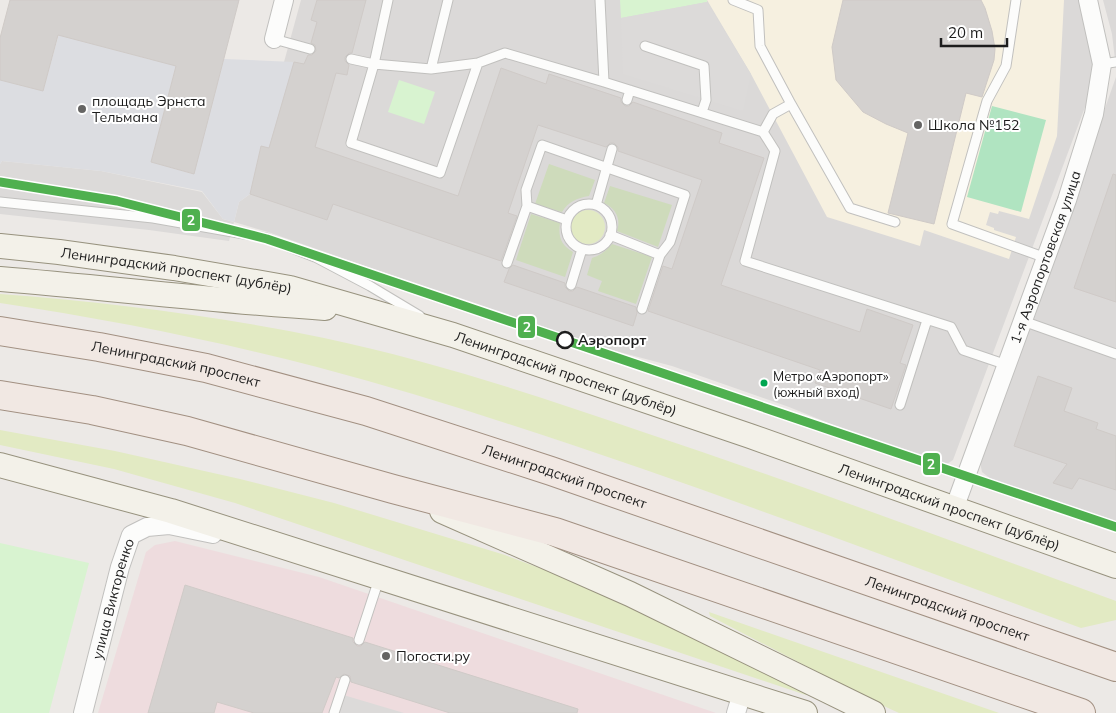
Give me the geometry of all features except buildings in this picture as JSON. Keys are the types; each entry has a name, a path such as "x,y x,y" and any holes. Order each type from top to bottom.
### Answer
{"main road":[{"name":"Ленинградский проспект (дублёр)","path":"0,246 164,266 290,288 453,335 750,436 1116,566"},
{"path":"0,279 156,292 264,304 364,310"},
{"name":"Ленинградский проспект","path":"0,331 99,347 206,368 366,411 551,471 1116,667"},
{"path":"0,395 92,410 187,431 393,490 555,532 1081,713"},
{"path":"0,465 171,511 380,577 739,703 805,713"},
{"path":"393,490 630,594 873,713"}],"street":[{"path":"274,38 284,0"},
{"name":"1-я Аэропортовская улица","path":"954,509 1067,200 1109,63 1088,0"},
{"name":"улица Викторенко","path":"83,713 120,567 132,535 147,527 169,525 298,551"}],"lane":[{"path":"388,0 374,64 352,143 440,173 478,63"},
{"path":"431,68 448,0"},
{"path":"600,0 604,82"},
{"path":"733,0 758,10 760,46 850,208 895,222"},
{"path":"1016,0 1006,66 987,101 952,224 1046,258"},
{"path":"274,38 310,49"},
{"path":"645,46 704,66 706,100 702,112"},
{"path":"351,59 374,64 431,68 478,63 505,53 763,132 775,151 745,261 951,327 963,350 1006,366"},
{"path":"626,100 630,90"},
{"path":"763,132 773,114 791,104"},
{"path":"507,263 527,206 526,190 542,145 686,195 670,242 660,255 642,309"},
{"path":"596,206 612,149"},
{"path":"0,202 153,218 266,238 315,257 370,286 453,335"},
{"path":"589,204 596,206 602,209 610,220 610,235 607,241 596,249 582,249 570,241 567,234 567,220 575,209 589,204"},
{"path":"527,206 567,220"},
{"path":"610,235 660,255"},
{"path":"571,285 582,249"},
{"path":"900,405 927,320"},
{"path":"1023,321 1116,354"},
{"path":"359,640 380,577"},
{"path":"334,713 345,680"}],"shaded area":[{"path":"301,0 1081,0 1091,41 1093,69 1088,99 953,460 947,464 934,463 789,407 672,366 582,342 268,232 234,222 239,202 250,194 261,146"},
{"name":"Школа №152","path":"707,0 1064,0 1057,136 1029,219 999,211 998,214 990,212 986,225 994,228 994,230 1016,237 1009,259 924,230 920,246 827,217 751,74"},
{"path":"1103,0 1116,0 1116,68 1112,34"},
{"path":"707,2 751,74 743,111 623,74 621,18"},
{"name":"площадь Эрнста Тельмана","path":"62,23 70,38 152,60 179,54 151,162 193,174 224,59 294,62 269,148 261,146 250,194 239,202 234,222 223,219 202,191 101,171 2,161 0,164 0,80 43,91"},
{"path":"1116,77 1116,522 991,479 982,472 981,460"},
{"path":"2,161 101,171 202,192 223,219 234,222 229,241 149,230 0,214 0,164"},
{"path":"175,541 319,577 716,713 98,713 146,552 155,545"},
{"path":"340,694 404,713 334,713"}],"green space":[{"path":"620,0 707,0 707,2 621,18"},
{"path":"399,80 435,92 424,124 388,112"},
{"path":"992,106 1046,120 1021,212 967,197"},
{"path":"549,164 595,180 589,196 573,201 562,212 535,204"},
{"path":"610,186 672,205 658,247 617,231 618,218 612,208 604,203"},
{"path":"588,210 595,211 600,215 604,220 604,234 600,239 595,243 588,244 581,243 576,239 572,234 571,227 572,220 576,215 581,211"},
{"path":"531,214 560,223 561,240 573,252 565,277 516,260"},
{"path":"612,244 652,257 636,304 598,291 602,281 587,275 592,258 603,253"},
{"path":"0,294 82,301 244,323 365,347 445,368 564,405 703,452 1116,601 1116,620 1081,628 643,469 399,390 278,357 199,339 120,323 0,303"},
{"path":"0,430 115,451 240,479 334,503 505,555 625,600 808,691 806,695 235,503 114,469 0,445"},
{"path":"0,543 89,563 49,713 0,713"},
{"path":"709,612 999,713 899,713 710,616"}],"transit line":[{"name":"2","path":"0,182 117,201 267,239 1116,527"}],"place":[{"name":"площадь Эрнста Тельмана","path":"82,109"},
{"name":"Школа №152","path":"918,125"},
{"name":"Аэропорт","path":"565,340"},
{"name":"Метро «Аэропорт» (южный вход)","path":"764,383"},
{"name":"Погости.ру","path":"386,656"}]}
